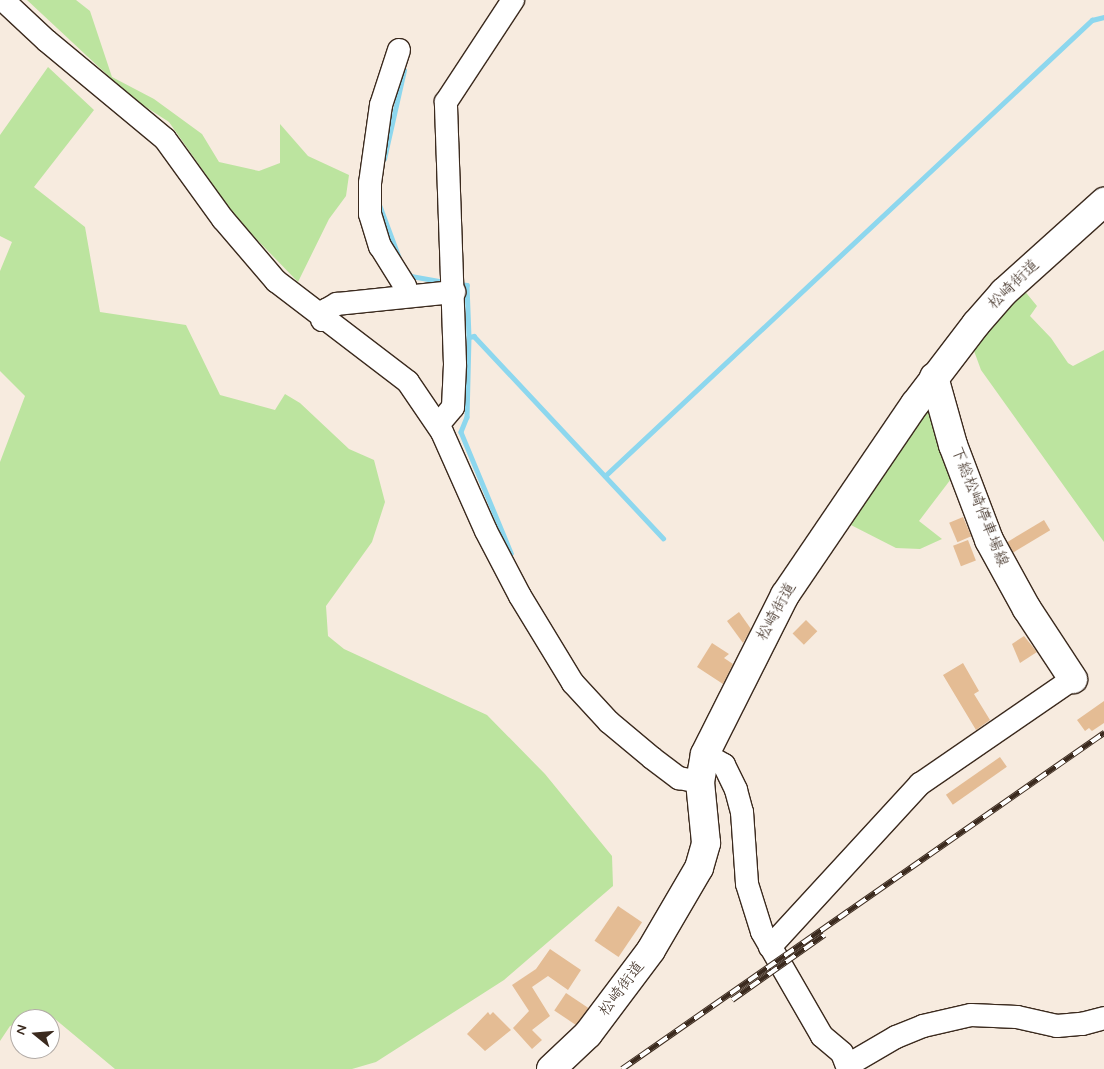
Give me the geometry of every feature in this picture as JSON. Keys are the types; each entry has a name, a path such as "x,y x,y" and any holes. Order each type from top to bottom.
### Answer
{"main road":[{"name":"松崎街道","path":"551,1069 588,1034 622,990 651,950 690,887 706,843 700,782 704,754 785,595 934,378 1004,292 1104,202"},
{"name":"下総松崎停車場線","path":"934,378 953,445 989,540 1023,601 1073,679"}],"street":[{"path":"3,0 46,42 165,139 251,254 276,281 322,320 408,382 438,425 486,531 520,596 574,683 609,722 652,758 679,778 700,782"},
{"path":"438,425 453,407 454,292 446,102 513,0"},
{"path":"399,50 381,106 370,207 380,246 405,286 407,295"},
{"path":"322,320 326,310 337,304 407,295 454,292"},
{"path":"770,947 920,784 1073,679"},
{"path":"704,754 724,765 736,790 742,812 750,894 770,947 822,1036 842,1053 848,1067 896,1037 924,1026 971,1014 1017,1017 1058,1026 1082,1024 1104,1018"}],"green space":[{"path":"27,0 76,0 90,11 112,77 154,99 202,134 219,162 259,171 280,163 280,124 308,156 349,175 346,196 329,219 298,282 237,219 169,122 132,98"},
{"path":"48,67 94,110 34,187 85,227 100,312 186,325 220,395 275,410 285,394 300,403 349,449 374,460 385,502 372,542 326,606 328,636 344,649 487,715 545,774 612,856 613,886 504,980 376,1062 352,1069 115,1069 60,1023 60,1009 10,1009 10,1026 0,1041 0,462 25,396 0,371 0,271 12,242 0,236 0,135"},
{"path":"1023,289 1037,306 1030,316 1051,338 1068,363 1073,366 1104,350 1104,542 981,370 970,340"},
{"path":"925,404 936,408 954,475 919,521 942,539 920,549 896,548 845,522"}],"building":[{"path":"963,517 971,536 957,542 949,523"},
{"path":"1044,520 1050,530 1013,552 1007,542"},
{"path":"968,540 976,561 961,566 953,546"},
{"path":"739,612 751,629 743,643 727,621"},
{"path":"806,620 817,631 804,645 793,633"},
{"path":"1024,636 1037,652 1020,663 1012,644"},
{"path":"712,643 729,654 724,658 733,664 723,684 697,667"},
{"path":"963,663 979,691 974,694 990,720 976,730 943,675"},
{"path":"1104,701 1104,723 1092,731 1089,728 1085,731 1077,720"},
{"path":"1000,757 1007,767 953,805 946,795"},
{"path":"618,906 642,922 619,957 595,941"},
{"path":"550,949 581,970 568,990 548,976 532,987 550,1016 532,1030 542,1040 532,1049 513,1028 529,1011 512,985 536,969"},
{"path":"566,993 588,1008 577,1026 554,1010"},
{"path":"488,1012 490,1015 493,1012 511,1030 485,1051 467,1034"}],"waterway":[{"path":"605,476 1092,20 1104,17"},
{"path":"384,159 404,70"},
{"path":"380,206 399,257"},
{"path":"408,272 411,276 445,282"},
{"path":"458,284 467,285 469,337 467,417 461,432 511,553"},
{"path":"469,337 474,336 663,538"}],"railway":[{"path":"622,1069 1104,733"},
{"path":"732,1000 824,935"}]}
